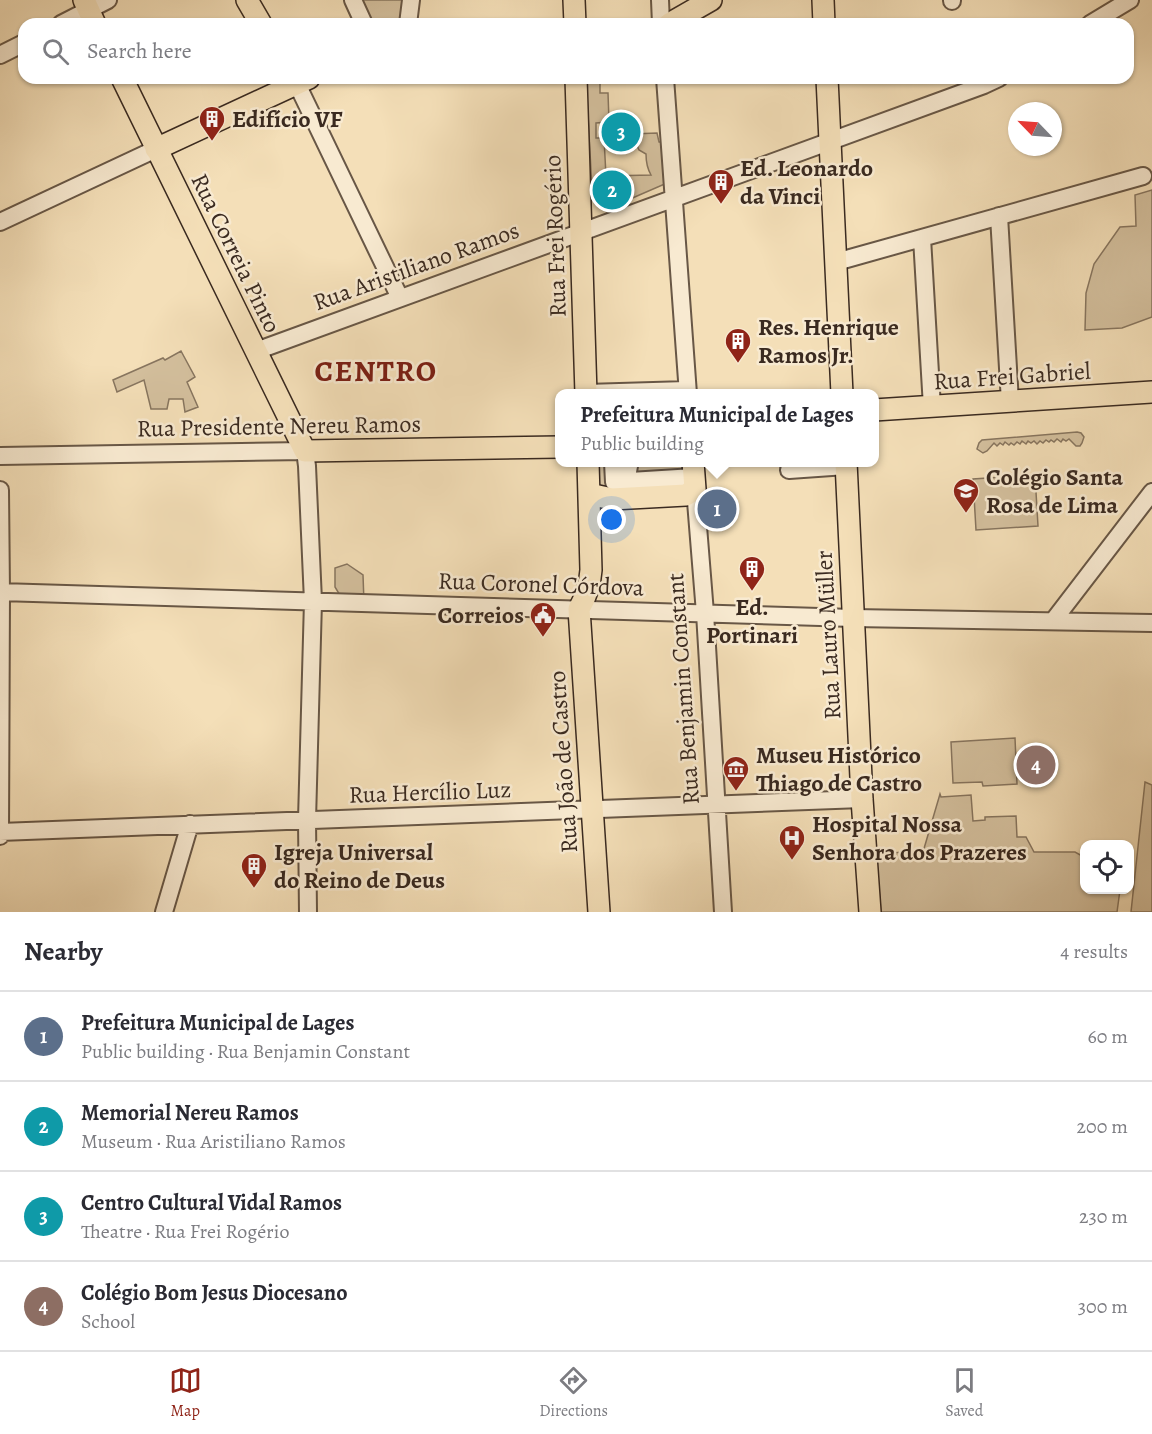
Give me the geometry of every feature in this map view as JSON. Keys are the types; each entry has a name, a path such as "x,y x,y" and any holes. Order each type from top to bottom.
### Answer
{"main road":[{"path":"247,0 258,18"},
{"path":"574,0 575,18"},
{"path":"680,18 711,0"},
{"path":"823,0 824,18"},
{"name":"Rua Correia Pinto","path":"125,84 305,451"},
{"path":"156,148 292,84"},
{"name":"Rua Frei Rogério","path":"576,84 586,389"},
{"path":"827,84 842,389"},
{"name":"Rua Frei Gabriel","path":"879,410 1152,392"},
{"name":"Rua Presidente Nereu Ramos","path":"305,451 555,447"},
{"path":"579,609 590,581 588,467"},
{"name":"Rua Lauro Müller","path":"846,467 862,800 870,912"},
{"path":"589,494 604,498 617,486 680,480"},
{"name":"Rua João de Castro","path":"579,609 599,912"}],"street":[{"path":"74,18 108,0"},
{"path":"353,0 361,18"},
{"path":"409,18 411,0"},
{"path":"660,0 661,18"},
{"path":"1101,7 1130,0"},
{"path":"0,55 18,46"},
{"path":"302,84 400,298"},
{"path":"665,84 674,198 683,389"},
{"name":"Rua Aristiliano Ramos","path":"256,351 986,84"},
{"path":"0,222 156,148"},
{"path":"836,262 1143,176"},
{"path":"999,216 1010,402"},
{"path":"922,238 932,407"},
{"path":"305,451 313,601 307,820 308,912"},
{"name":"Rua Presidente Nereu Ramos","path":"0,456 305,451"},
{"path":"614,467 617,486"},
{"path":"617,486 628,467"},
{"name":"Rua Benjamin Constant","path":"663,467 680,480 705,613 723,912"},
{"path":"789,470 818,467"},
{"path":"0,490 0,834"},
{"path":"1053,621 1150,496"},
{"name":"Rua Coronel Córdova","path":"1,592 853,618 1152,623"},
{"name":"Rua Hercílio Luz","path":"0,834 307,820 862,800"},
{"path":"164,912 190,825"}],"shaded area":[{"path":"358,0 405,0 404,18 368,18"},
{"path":"586,84 600,84 600,93 608,93 609,122 596,123 596,138 604,138 606,176 651,175 646,154 639,150 632,134 657,133 659,142 664,142 667,183 614,206 607,197 618,197 618,184 605,184 605,195 599,187 592,189"},
{"path":"1152,190 1152,317 1122,328 1085,330 1086,293 1094,264 1120,227 1136,226 1135,195"},
{"path":"181,351 195,377 187,382 198,407 185,412 183,399 169,399 167,409 151,409 144,380 117,392 113,380 163,358 165,360"},
{"path":"1077,432 1084,437 1080,446 1076,446 1069,439 1066,441 1063,439 1061,442 1057,439 1054,442 1040,441 1037,444 1034,441 1031,443 1028,441 1026,444 1022,441 1020,444 1017,442 1009,445 1005,442 997,446 994,443 983,453 977,449 982,440"},
{"path":"590,467 693,467 695,489 589,494"},
{"path":"1035,475 1038,526 976,530 973,479"},
{"path":"347,564 363,575 364,603 344,602 335,587 335,568"},
{"path":"1015,738 1017,784 983,786 982,782 953,783 951,742"},
{"path":"1145,782 1152,785 1152,912 1131,912"},
{"path":"940,794 941,797 971,795 973,821 985,820 985,817 1016,816 1017,837 1026,837 1034,852 1075,852 1080,855 1080,894 1119,894 1117,912 881,912 876,853 923,852"}],"place":[{"name":"Centro Cultural Vidal Ramos","path":"621,132"},
{"name":"Edifício VF","path":"212,142"},
{"name":"Memorial Nereu Ramos","path":"612,190"},
{"name":"Ed. Leonardo da Vinci","path":"721,205"},
{"name":"Res. Henrique Ramos Jr.","path":"738,364"},
{"name":"Prefeitura Municipal de Lages","path":"717,509"},
{"name":"Colégio Santa Rosa de Lima","path":"966,514"},
{"name":"Ed. Portinari","path":"752,592"},
{"name":"Correios","path":"543,638"},
{"name":"Colégio Bom Jesus Diocesano","path":"1036,765"},
{"name":"Museu Histórico Thiago de Castro","path":"736,792"},
{"name":"Hospital Nossa Senhora dos Prazeres","path":"792,861"},
{"name":"Igreja Universal do Reino de Deus","path":"254,889"}],"district":[{"name":"CENTRO","path":"376,371"}]}
